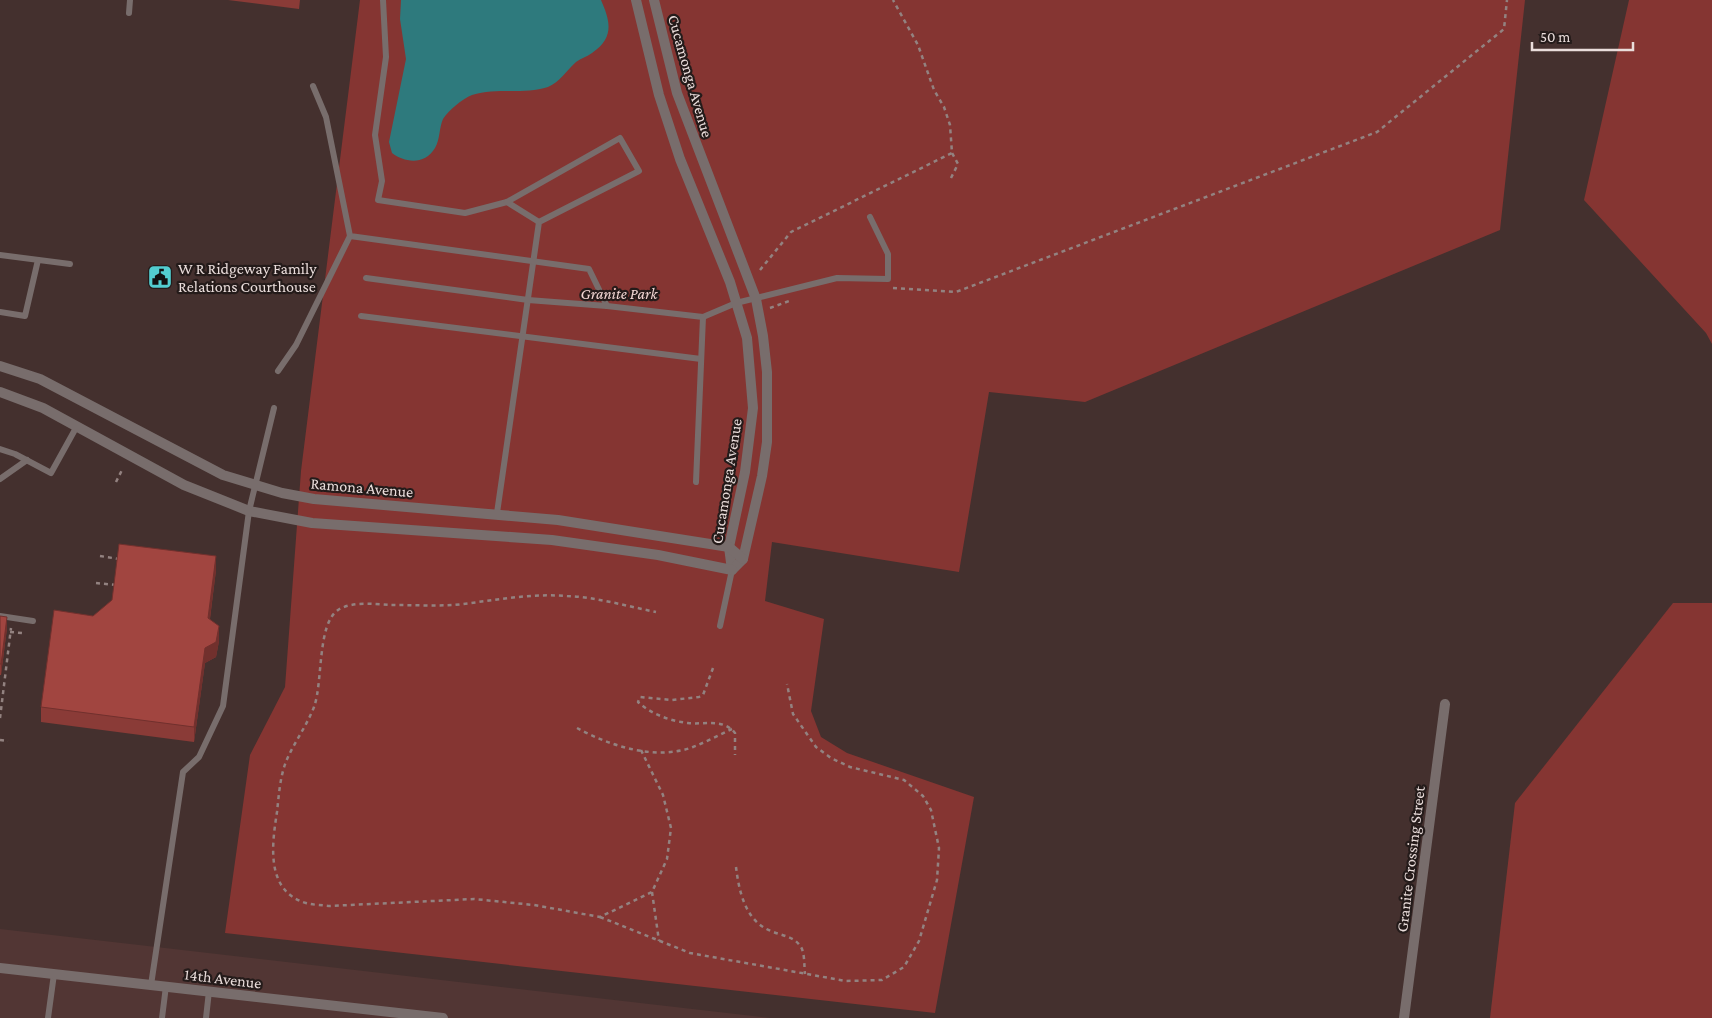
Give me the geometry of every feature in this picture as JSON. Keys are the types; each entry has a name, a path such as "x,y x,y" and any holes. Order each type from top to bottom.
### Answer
{"street":[{"name":"Cucamonga Avenue","path":"636,0 659,94 680,159 736,303 747,338 753,408 745,472 729,547 732,570"},
{"name":"Cucamonga Avenue","path":"654,0 677,93 756,299 763,336 767,372 767,442 762,476 743,559 732,570"},
{"name":"Ramona Avenue","path":"0,366 40,379 195,462 255,486 314,499 498,513 605,525 729,547"},
{"path":"0,392 43,408 184,484 249,511 312,523 552,540 658,555 732,570"},
{"path":"729,547 743,559"},
{"name":"Granite Crossing Street","path":"1404,1018 1445,704"},
{"name":"14th Avenue","path":"0,968 443,1018"}],"lane":[{"path":"129,13 130,0"},
{"path":"383,0 386,57 375,135 382,182 378,200 465,213 507,202 620,138 639,171 539,222"},
{"path":"278,371 296,345 350,236 326,116 313,86"},
{"path":"507,202 539,222"},
{"path":"366,278 528,300 607,306 703,317 736,303 837,278 888,279 888,254 870,217"},
{"path":"498,513 539,222"},
{"path":"350,236 589,269 607,306"},
{"path":"0,255 70,264"},
{"path":"0,312 25,316 38,260"},
{"path":"361,316 522,338 701,359"},
{"path":"696,482 703,317"},
{"path":"151,984 183,772 199,757 223,706 249,511 274,408"},
{"path":"0,449 27,460 51,473 77,426"},
{"path":"0,479 27,460"},
{"path":"720,626 732,570"},
{"path":"0,616 33,621"},
{"path":"48,1018 54,974"},
{"path":"162,1018 166,986"},
{"path":"206,1018 209,991"}],"path":[{"path":"893,0 918,45 934,90 944,107 950,125 952,154 958,164 951,178"},
{"path":"890,288 956,292 1377,132 1504,29 1507,0"},
{"path":"760,270 791,232 952,154"},
{"path":"770,308 794,300"},
{"path":"116,482 122,470"},
{"path":"100,556 119,558"},
{"path":"96,583 116,585"},
{"path":"656,612 568,596 533,595 454,605 362,604 346,606 337,611 329,620 325,632 318,692 314,707 287,758 282,777 272,846 273,865 278,880 291,895 305,903 329,906 474,899 534,905 600,917 690,954 846,981 867,982 882,980 904,967 919,941 937,880 939,848 931,810 923,796 904,780 850,767 831,758 816,747 793,714 787,684"},
{"path":"0,718 11,630 22,633"},
{"path":"713,668 703,695 700,697 672,700 640,697 638,702 654,713 674,720 701,724 722,723 732,728 736,737 735,755"},
{"path":"577,728 604,742 641,750 670,752 692,748 732,728"},
{"path":"0,740 8,741"},
{"path":"641,750 663,795 671,828 667,859 652,892 659,941"},
{"path":"736,867 743,900 750,914 762,926 791,937 798,943 802,949 805,974"},
{"path":"600,917 652,892"}],"shaded area":[{"path":"0,929 770,1018 0,1018"}],"green space":[{"name":"Granite Park","path":"360,0 1525,0 1500,230 1085,402 989,392 959,572 772,542 765,601 824,619 811,711 821,737 847,753 974,797 935,1013 225,933 250,755 285,687 301,471"},
{"path":"1629,0 1712,0 1712,344 1706,333 1584,200"},
{"path":"1673,603 1712,603 1712,1018 1490,1018 1515,803"}],"water":[{"path":"401,0 601,0 607,15 607,35 599,47 576,62 548,87 530,90 491,91 472,95 464,99 443,119 437,145 431,154 415,161 403,159 392,153 389,142 406,59 400,19"}],"building":[{"path":"119,544 216,556 208,618 219,626 216,642 205,648 194,727 41,707 54,610 93,616 112,600"},
{"path":"0,616 7,617 1,664 0,664"}],"place":[{"name":"W R Ridgeway Family Relations Courthouse","path":"160,277"}]}
